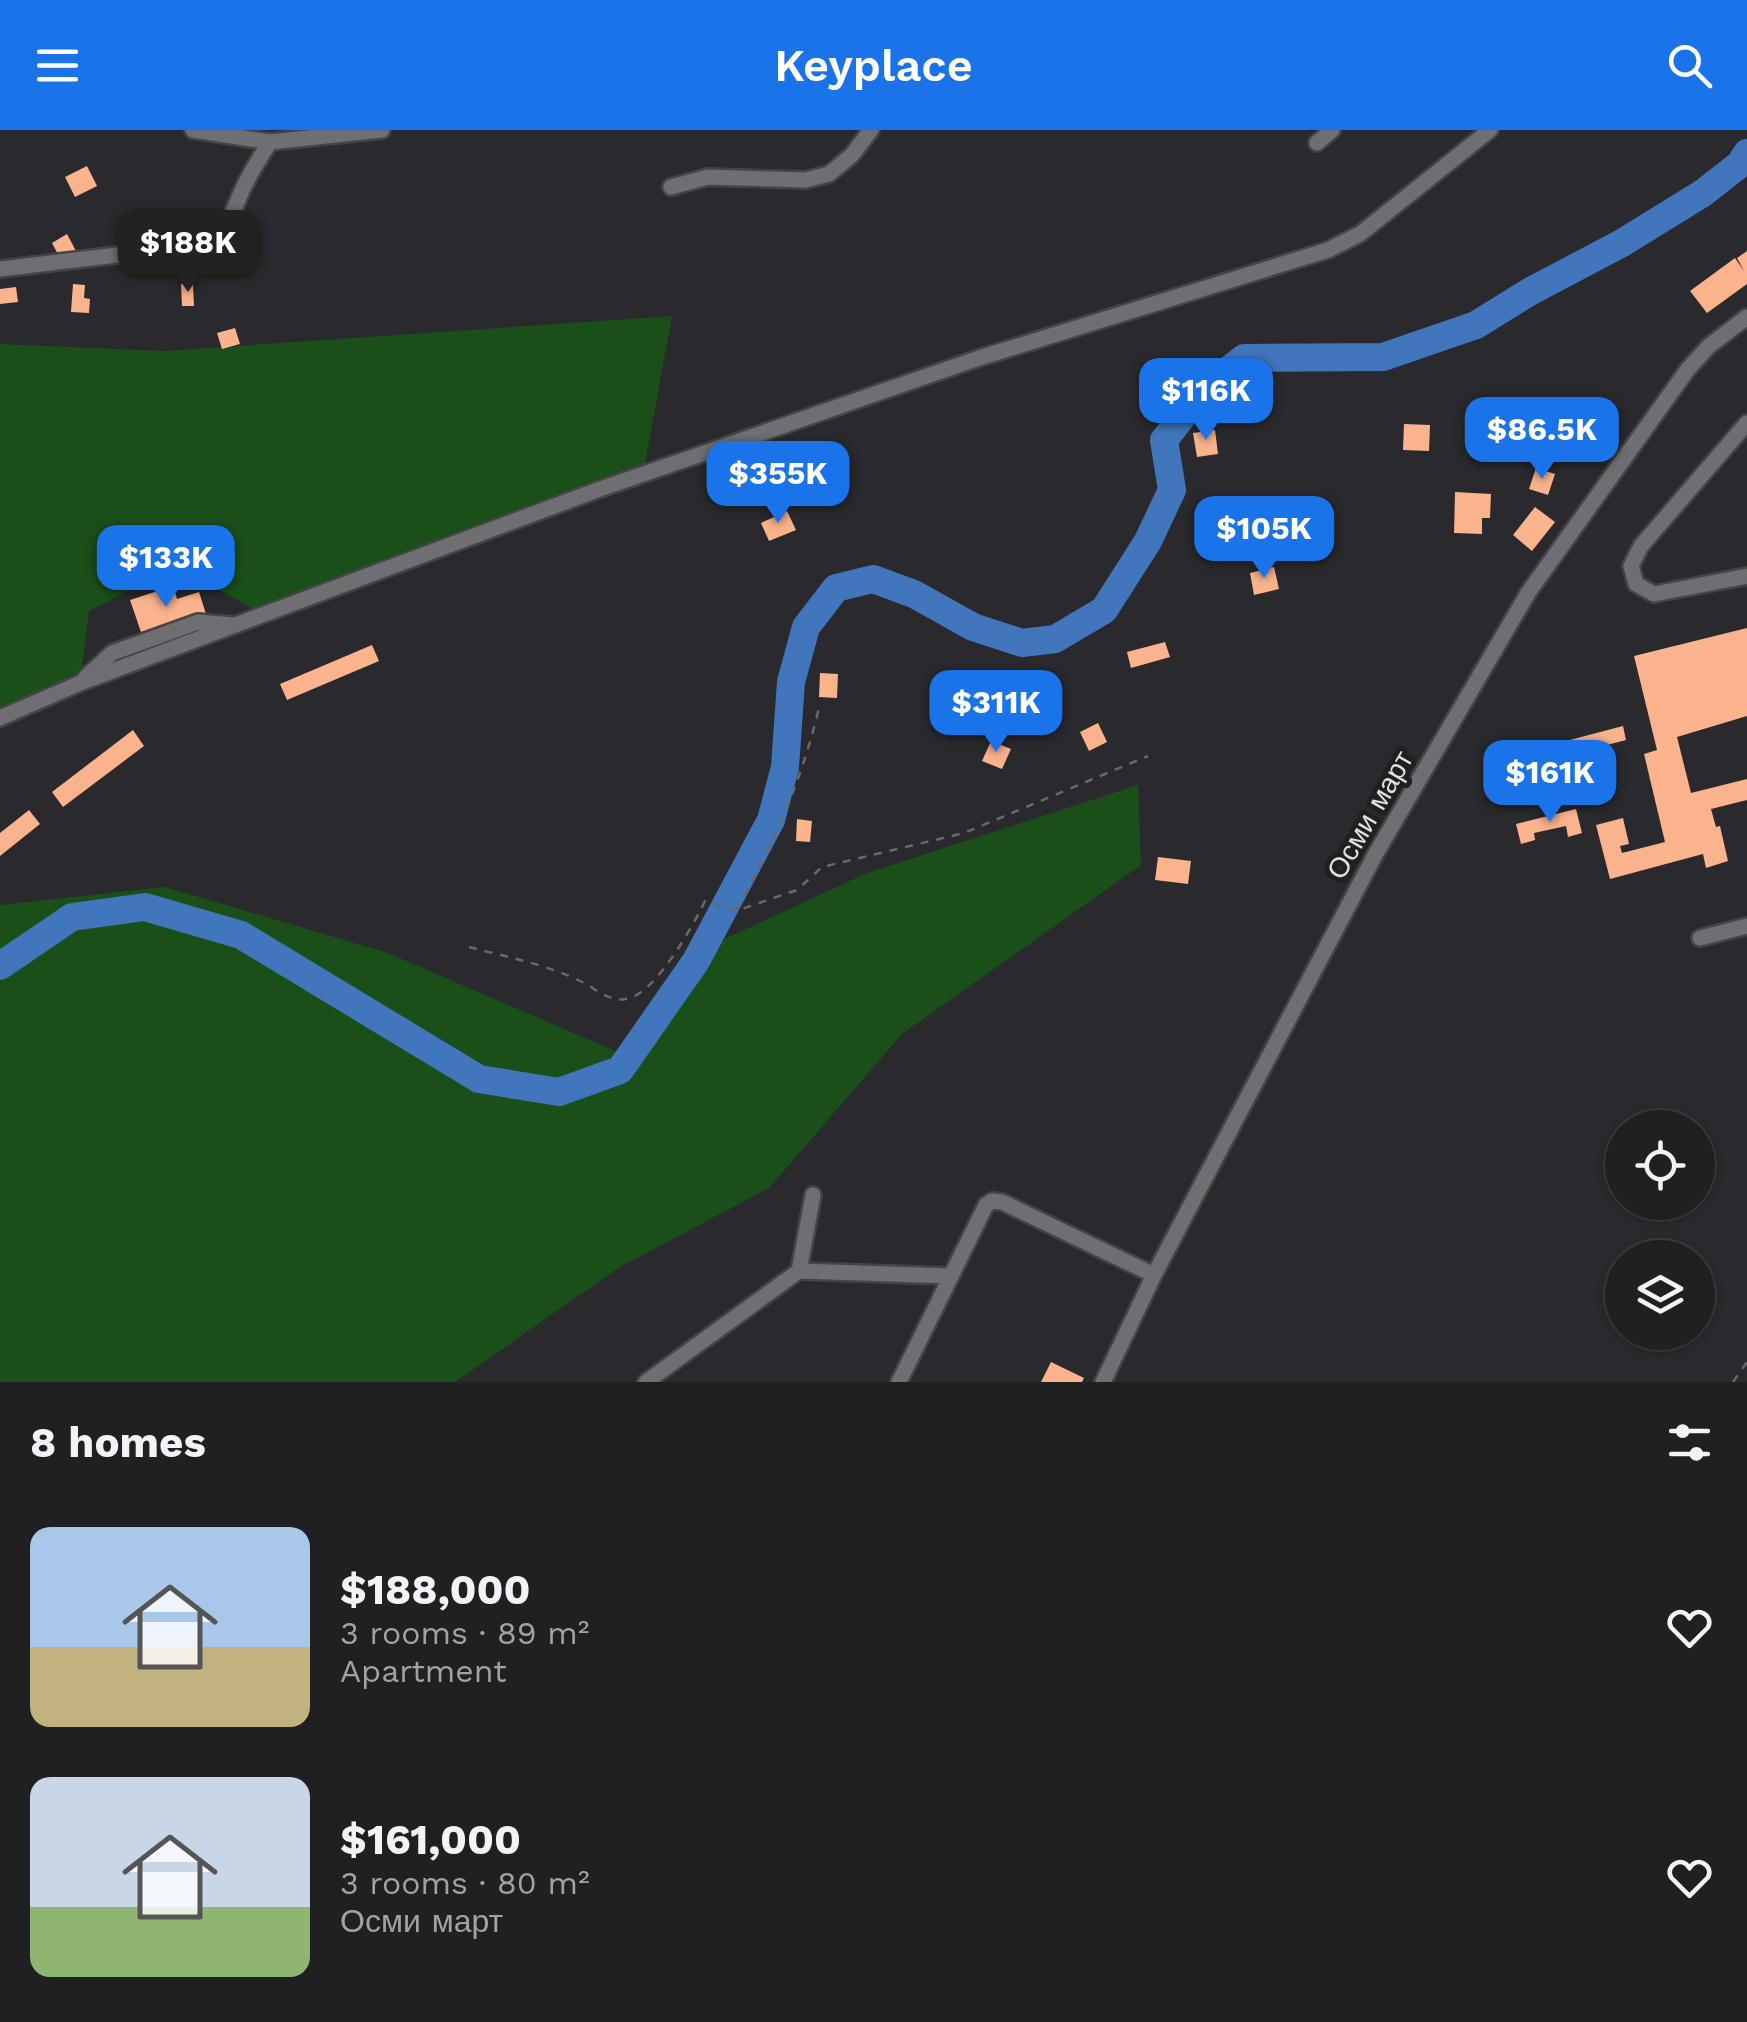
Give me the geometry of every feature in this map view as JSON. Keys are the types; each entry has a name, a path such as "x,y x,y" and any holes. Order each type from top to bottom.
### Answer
{"street":[{"path":"193,130 270,142 382,130"},
{"path":"671,187 708,177 806,180 829,174 852,155 871,130"},
{"path":"1316,144 1332,130"},
{"path":"0,718 80,683 643,474 979,358 1328,250 1360,234 1490,130"},
{"path":"0,269 209,244 230,222 242,190 270,142"},
{"name":"Осми март","path":"1103,1382 1154,1275 1375,855 1528,594 1688,369 1709,346 1747,317"},
{"path":"1747,423 1641,546 1631,566 1636,584 1654,594 1747,576"},
{"path":"1700,938 1747,926"},
{"path":"799,1272 813,1195"},
{"path":"898,1382 986,1205 992,1201 1002,1202 1154,1275"},
{"path":"646,1382 799,1272 951,1276"}],"path":[{"path":"736,911 787,807 810,746 820,703"},
{"path":"469,947 542,965 610,998 627,999 640,993 685,941 705,901 736,911 797,890 822,866 964,833 1148,756"},
{"path":"1733,1382 1747,1362"}],"green space":[{"path":"672,316 643,474 264,615 177,566 89,611 80,683 0,714 0,344 165,351"},
{"path":"1138,785 1141,865 902,1034 769,1188 620,1267 455,1382 0,1382 0,905 165,887 388,953 629,1057 718,942 867,873"}],"building":[{"path":"87,166 97,186 75,197 65,177"},
{"path":"67,234 76,251 61,260 52,243"},
{"path":"1747,251 1747,284 1707,313 1690,291 1735,258 1744,271 1737,258"},
{"path":"73,284 85,285 89,313 71,312"},
{"path":"181,284 193,284 194,306 182,306"},
{"path":"16,287 18,302 0,304 0,289"},
{"path":"235,328 240,344 222,349 217,333"},
{"path":"1597,407 1610,425 1588,441 1575,423"},
{"path":"1404,424 1430,425 1429,451 1403,450"},
{"path":"1215,430 1218,454 1197,457 1193,433"},
{"path":"1536,468 1555,474 1548,495 1529,489"},
{"path":"1455,492 1491,494 1490,518 1482,518 1482,534 1454,533"},
{"path":"1535,507 1555,522 1532,551 1513,535"},
{"path":"787,511 796,530 769,541 761,523"},
{"path":"1274,567 1279,589 1254,595 1250,573"},
{"path":"173,586 177,599 199,592 206,614 142,635 130,600"},
{"path":"1747,628 1747,716 1677,737 1691,793 1747,779 1747,800 1711,809 1716,827 1720,826 1728,861 1706,868 1703,854 1610,879 1596,825 1623,818 1629,844 1620,846 1622,853 1665,842 1644,754 1657,750 1634,656"},
{"path":"1165,642 1170,657 1131,668 1127,652"},
{"path":"372,645 379,661 287,700 280,684"},
{"path":"820,673 838,674 837,698 819,697"},
{"path":"1098,723 1107,742 1089,751 1080,732"},
{"path":"1623,726 1626,740 1580,752 1582,758 1571,761 1566,741"},
{"path":"133,730 144,746 63,807 52,792"},
{"path":"991,741 1011,749 1002,769 982,761"},
{"path":"1600,768 1604,782 1557,792 1558,799 1548,801 1543,781"},
{"path":"1576,809 1582,833 1568,837 1566,826 1534,833 1535,840 1521,844 1516,824"},
{"path":"29,810 40,824 0,856 0,833"},
{"path":"797,819 812,821 810,842 796,841"},
{"path":"1158,857 1191,861 1188,884 1155,880"},
{"path":"1051,1362 1084,1378 1082,1382 1041,1382"}],"waterway":[{"path":"0,966 72,917 145,907 241,935 479,1079 559,1092 620,1070 696,961 771,820 785,767 791,682 806,627 836,588 873,579 914,594 973,627 1022,643 1055,639 1104,610 1148,541 1172,490 1164,440 1203,390 1244,358 1383,357 1476,325 1703,193 1740,164 1747,153"}]}
